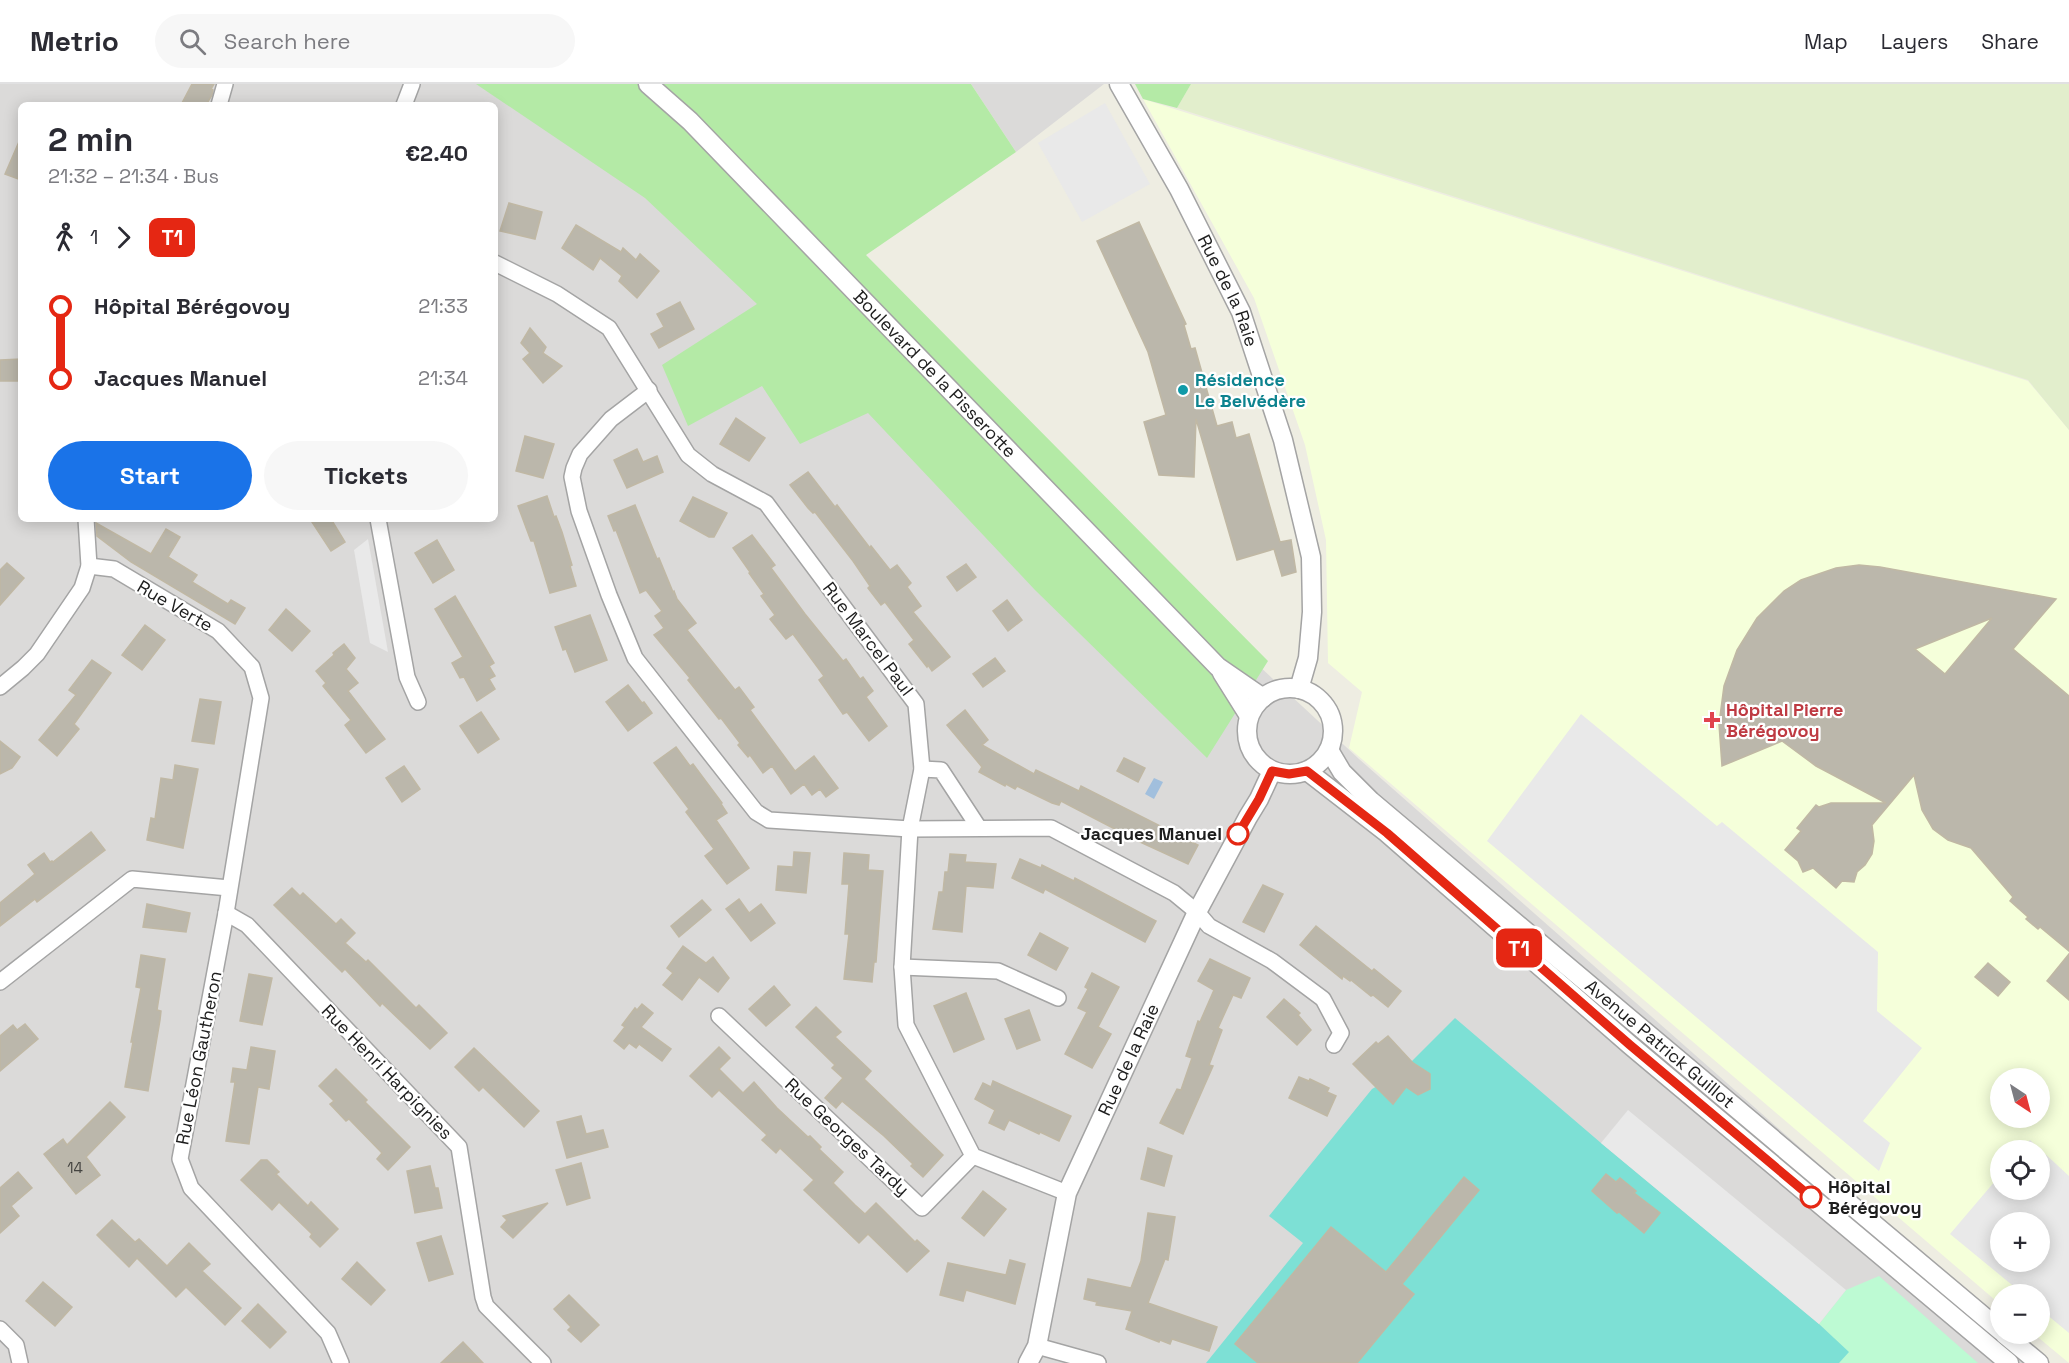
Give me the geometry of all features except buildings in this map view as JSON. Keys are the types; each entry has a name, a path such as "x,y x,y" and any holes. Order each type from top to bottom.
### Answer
{"street":[{"path":"220,102 225,84"},
{"path":"405,102 412,84"},
{"name":"Boulevard de la Pisserotte","path":"648,84 690,121 1218,667 1263,698"},
{"name":"Rue de la Raie","path":"1119,84 1179,189 1241,312 1283,440 1311,557 1312,612 1308,658 1299,690"},
{"name":"Rue Marcel Paul","path":"498,264 558,294 609,328 688,455 712,474 766,503 916,704 922,769 910,829 902,967 906,1025 973,1156"},
{"path":"649,390 611,419 580,454 572,477 579,511 635,658 756,812 769,820 910,829 1051,828 1174,893 1197,912 1209,926 1272,961 1323,999 1341,1032 1334,1045"},
{"path":"0,687 36,654 82,588 89,566 86,522"},
{"path":"379,522 407,677 418,702"},
{"name":"Rue Verte","path":"89,566 114,569 218,631 252,667 261,698"},
{"name":"Boulevard de la Pisserotte","path":"1218,667 1249,716"},
{"path":"1280,690 1299,690 1318,699 1330,716 1333,733 1329,750 1320,762 1307,771 1289,774 1272,771 1259,762 1250,748 1247,732 1249,716 1263,698 1280,690"},
{"name":"Rue Léon Gautheron","path":"261,698 226,913 180,1158 191,1188 328,1333 341,1363"},
{"name":"Avenue Patrick Guillot","path":"1329,750 1342,772 1371,801 1990,1322"},
{"path":"922,769 941,770 979,828"},
{"name":"Rue de la Raie","path":"1028,1363 1037,1346 1066,1193 1197,912 1272,771"},
{"name":"Avenue Patrick Guillot","path":"1307,771 1387,833 1630,1045 2009,1363"},
{"path":"0,982 132,879 229,888"},
{"name":"Rue Henri Harpignies","path":"226,913 247,925 459,1147 486,1306 543,1363"},
{"path":"902,967 998,971 1058,998"},
{"name":"Rue Georges Tardy","path":"719,1016 922,1208 973,1156"},
{"path":"973,1156 1066,1193"},
{"path":"0,1329 16,1345 20,1363"},
{"name":"Avenue Patrick Guillot","path":"2016,1344 2039,1363"},
{"path":"1037,1346 1098,1363"}],"shaded area":[{"path":"0,84 634,84 1359,759 1990,1315 1990,1344 2023,1344 2045,1363 0,1363"},
{"path":"971,84 1104,84 1016,152"},
{"path":"1191,84 2069,84 2069,430 2028,380 1177,108"},
{"name":"Hôpital Pierre Bérégovoy","path":"1143,99 2028,381 2069,430 2069,1363 2046,1344 2050,1344 2050,1284 1990,1284 1990,1296 1349,748 1362,692 1328,663 1326,540 1305,445 1254,298"},
{"path":"1105,103 1150,184 1082,222 1038,143"},
{"path":"368,539 388,652 370,643 354,550"},
{"path":"1581,714 1717,826 1722,822 1878,952 1877,1011 1922,1048 1863,1121 1890,1143 1879,1171 1487,841"},
{"path":"1154,778 1163,782 1154,799 1145,794"},
{"path":"1455,1018 1819,1324 1849,1352 1839,1363 1206,1363 1303,1243 1269,1216 1372,1089 1400,1073"},
{"path":"1628,1110 1846,1290 1819,1324 1601,1143"},
{"path":"2050,1158 2069,1176 2069,1333 2050,1317 2050,1284 2011,1284 1996,1272 2050,1272 2050,1212 1990,1212 1990,1267 1950,1234 1990,1187 1990,1200 2050,1200"},
{"path":"1879,1276 1978,1363 1839,1363 1848,1352 1819,1324 1846,1290"}],"green space":[{"path":"476,84 971,84 1016,152 866,255 1268,661 1207,758 1035,590 868,413 800,444 762,386 688,426 662,365 757,304 645,198"},
{"path":"1135,84 1191,84 1177,108 1143,99"}],"bus line":[{"name":"T1","path":"1238,834 1259,799 1272,771 1289,774 1307,771 1387,833 1630,1045 1811,1197"}],"place":[{"name":"Résidence Le Belvédère","path":"1183,390"},
{"name":"Hôpital Pierre Bérégovoy","path":"1712,720"},
{"name":"Jacques Manuel","path":"1238,834"},
{"name":"Hôpital Bérégovoy","path":"1811,1197"}]}
